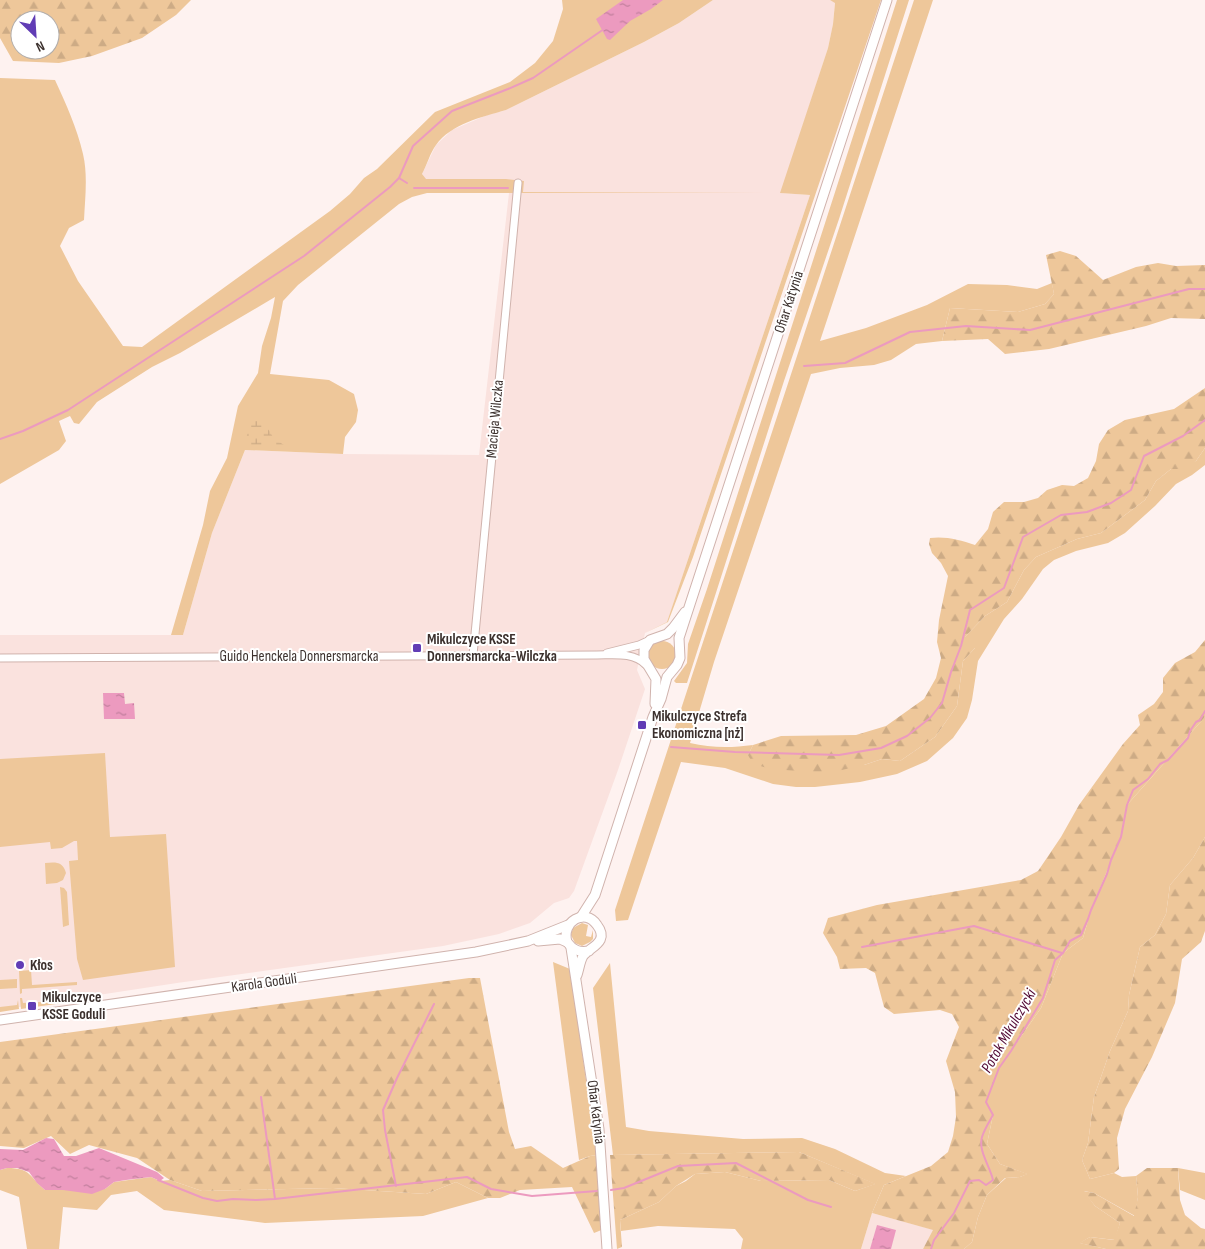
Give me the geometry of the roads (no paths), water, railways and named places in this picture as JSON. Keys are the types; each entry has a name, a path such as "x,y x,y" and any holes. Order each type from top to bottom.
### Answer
{"street":[{"name":"Ofiar Katynia","path":"581,917 595,895 653,717 661,699 666,677 680,658 679,638 887,0"},
{"name":"Macieja Wilczka","path":"473,655 518,183"},
{"name":"Ofiar Katynia","path":"653,717 657,686 656,679 643,656 644,650 650,640 662,636 673,628 690,604"},
{"path":"662,636 674,640 679,648"},
{"name":"Guido Henckela Donnersmarcka","path":"597,655 639,645 650,640"},
{"name":"Guido Henckela Donnersmarcka","path":"0,658 597,655 632,656 638,658 648,667"},
{"path":"648,667 661,673 673,669"},
{"name":"Ofiar Katynia","path":"595,895 594,916 596,924"},
{"path":"577,976 583,956 589,951 599,941 600,932 596,924 588,918 576,918 568,925 566,933 569,945 579,952 589,951"},
{"name":"Karola Goduli","path":"528,941 568,925"},
{"name":"Karola Goduli","path":"0,1020 452,956 528,941 560,939 569,945"},
{"name":"Ofiar Katynia","path":"569,945 577,976 599,1130 608,1249"}],"water":[{"path":"623,0 663,0 630,21 610,40 607,39 596,19"},
{"path":"103,693 124,693 125,704 134,703 135,719 104,719"},
{"path":"46,1138 54,1139 64,1156 76,1156 99,1148 157,1172 164,1178 160,1181 151,1177 114,1182 105,1189 92,1194 63,1190 45,1190 29,1172 17,1168 0,1170 0,1149 23,1150"},
{"path":"877,1225 896,1230 891,1249 870,1249"}],"waterway":[{"path":"0,439 23,431 68,410 304,256 390,187 399,178 413,146 452,111 533,78 604,29"},
{"path":"399,178 407,183"},
{"path":"414,188 508,188"},
{"path":"804,366 845,363 910,332 966,326 1030,330 1189,289 1205,289"},
{"path":"671,747 735,752 839,755 881,748 907,736 930,718 942,703 961,646 970,610 1004,588 1023,537 1061,515 1087,512 1111,503 1131,490 1144,456 1183,436 1205,420"},
{"name":"Potok Mikulczycki","path":"931,1249 934,1240 954,1213 970,1181 979,1180 986,1185 993,1180 981,1142 993,1115 986,1102 999,1068 1043,998 1055,960 1063,953 1070,941 1081,935 1121,837 1127,805 1133,790 1148,779 1160,764 1168,760 1188,738 1190,731 1205,711"},
{"path":"862,947 974,926 1062,953"},
{"path":"396,1186 383,1110 434,1004"},
{"path":"261,1097 275,1199"},
{"path":"611,1190 624,1188 678,1166 736,1163 808,1200 831,1207"},
{"path":"158,1180 203,1198 217,1201 275,1199 467,1177 491,1189 532,1196 597,1191"}],"place":[{"name":"Mikulczyce KSSE Donnersmarcka-Wilczka","path":"417,648"},
{"name":"Mikulczyce Strefa Ekonomiczna [nż]","path":"642,725"},
{"name":"Kłos","path":"20,965"},
{"name":"Mikulczyce KSSE Goduli","path":"32,1006"}]}
